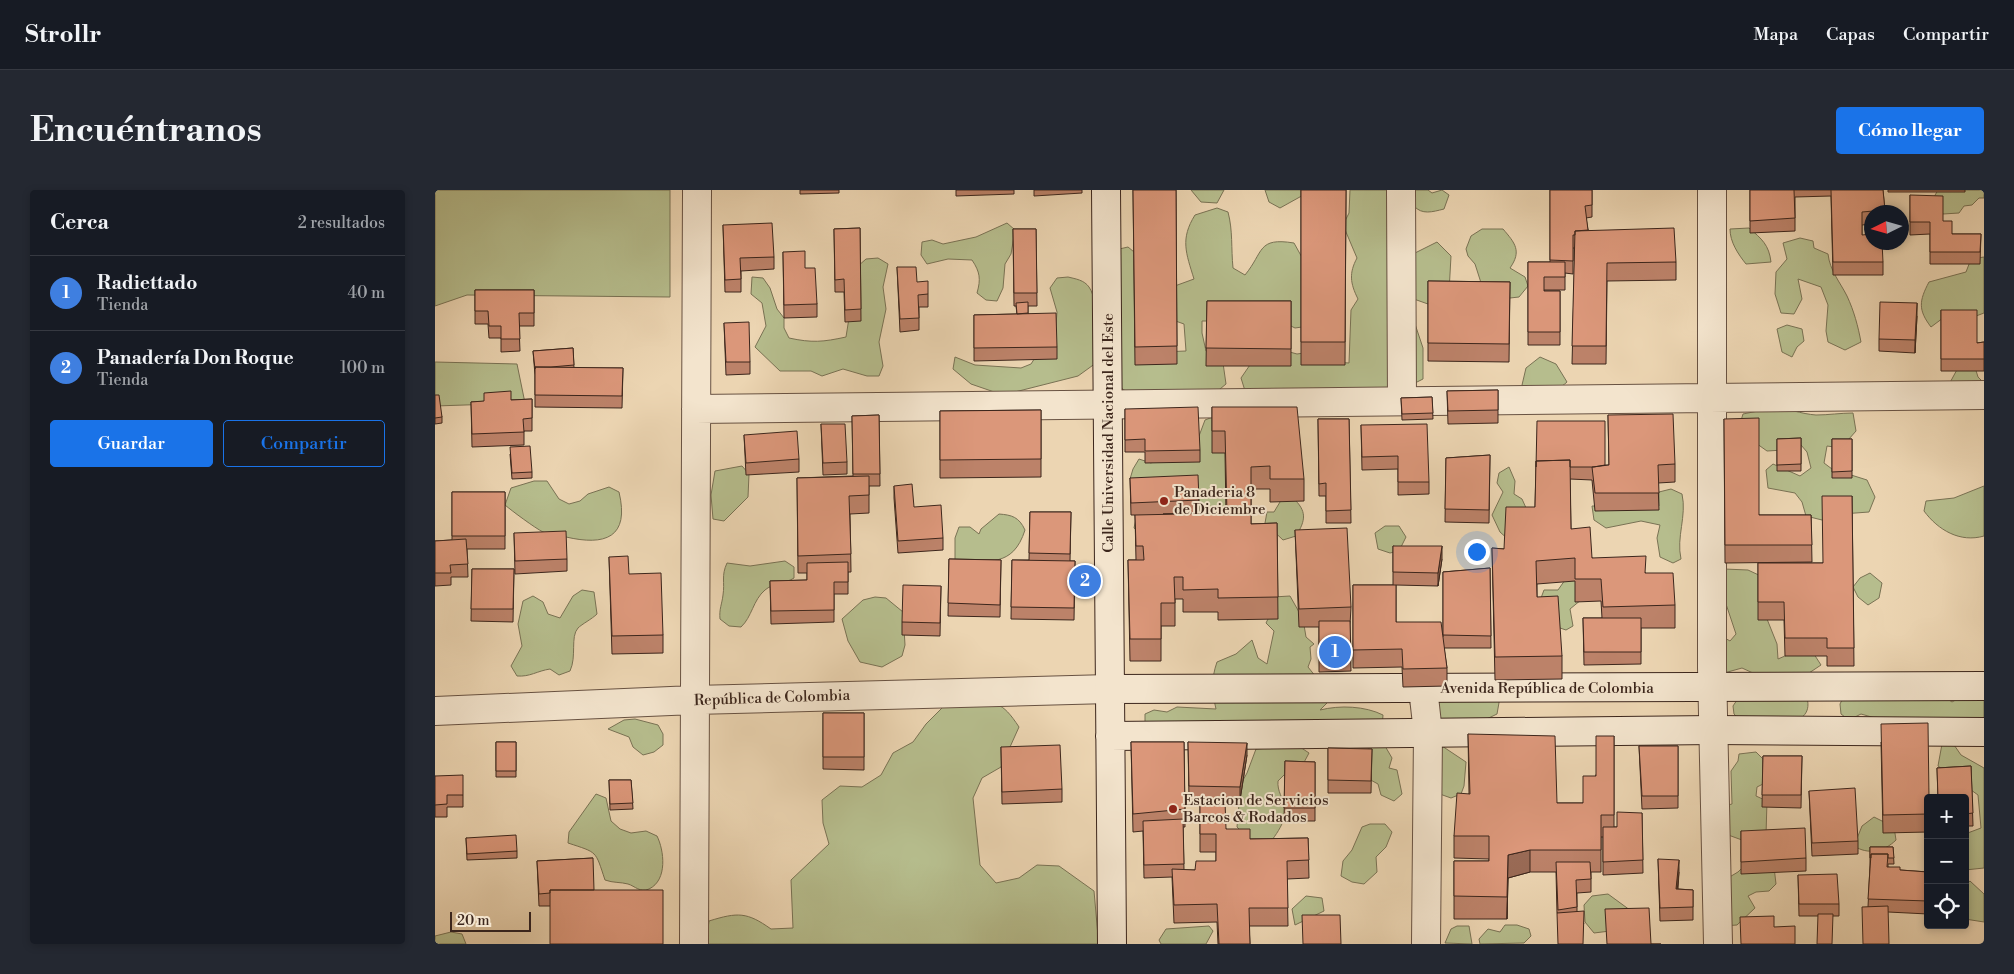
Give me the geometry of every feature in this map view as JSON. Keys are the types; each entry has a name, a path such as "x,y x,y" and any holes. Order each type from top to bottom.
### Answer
{"street":[{"path":"694,944 697,190"},
{"name":"Calle Universidad Nacional del Este","path":"1106,190 1112,944"},
{"path":"1401,190 1402,400"},
{"path":"1712,190 1712,687 1718,944"},
{"path":"696,409 1107,403 1984,395"},
{"name":"Avenida República de Colombia","path":"1109,688 1984,686"},
{"name":"República de Colombia","path":"435,711 694,700 1109,688"},
{"path":"1423,688 1428,734 1427,944"},
{"path":"1110,736 1714,730 1984,732"}],"green space":[{"path":"435,190 670,190 670,297 467,295 435,306"},
{"path":"1191,190 1224,190 1217,203 1201,202"},
{"path":"1265,190 1307,190 1307,193 1280,208 1269,202"},
{"path":"1350,190 1395,190 1388,274 1394,296 1414,321 1423,348 1423,379 1409,386 1391,390 1246,394 1241,378 1254,359 1279,349 1297,354 1311,352 1332,362 1349,363 1351,310 1358,299 1351,278 1357,258 1343,225 1349,213"},
{"path":"1414,190 1428,190 1432,193 1442,190 1449,195 1444,209 1427,212 1420,211 1414,206"},
{"path":"1938,190 1984,190 1984,198 1979,198 1972,205 1964,206 1959,213 1943,214 1934,197"},
{"path":"1217,208 1228,212 1233,268 1245,275 1267,244 1273,242 1294,243 1304,261 1302,327 1295,328 1281,321 1202,321 1202,333 1206,351 1222,356 1226,384 1214,394 1132,395 1118,386 1115,250 1128,247 1145,261 1160,352 1186,351 1184,324 1170,319 1172,287 1194,279 1187,254 1186,239 1187,231 1195,215"},
{"path":"1007,223 1015,230 1011,254 1005,264 1003,288 997,301 986,300 977,293 979,276 972,260 948,259 927,264 921,255 922,242 932,240 943,244 976,237"},
{"path":"1749,228 1764,243 1769,251 1771,262 1746,264 1740,256 1733,243 1730,229"},
{"path":"1482,229 1503,229 1514,243 1516,257 1510,268 1525,277 1528,286 1519,297 1501,299 1483,289 1475,264 1468,256 1466,249 1471,236"},
{"path":"1800,238 1813,241 1814,248 1828,254 1833,271 1849,302 1861,342 1845,350 1828,342 1826,331 1828,305 1821,287 1798,279 1802,299 1794,314 1781,313 1775,294 1776,272 1787,259 1783,243"},
{"path":"1437,242 1451,256 1449,292 1428,304 1411,298 1411,255"},
{"path":"1984,257 1984,313 1976,316 1947,315 1931,327 1921,305 1929,282 1966,272 1971,259"},
{"path":"878,258 888,264 883,287 886,309 879,342 883,366 879,376 867,376 843,369 822,376 811,371 780,371 755,347 766,326 762,303 751,294 752,277 763,278 770,288 777,309 784,318 784,328 789,338 804,341 831,340 846,337 857,267 866,259"},
{"path":"1068,277 1085,283 1089,287 1095,303 1097,324 1096,363 1078,376 1003,395 971,384 953,369 955,357 975,365 1021,368 1031,364 1056,325 1057,312 1050,288 1057,278"},
{"path":"1787,325 1802,329 1804,341 1797,347 1792,357 1782,352 1777,329"},
{"path":"1540,357 1556,364 1567,382 1556,389 1545,392 1522,385 1526,368"},
{"path":"435,362 517,364 525,403 435,406"},
{"path":"1974,364 1978,377 1984,383 1947,388 1959,366"},
{"path":"1773,408 1816,415 1853,413 1856,431 1841,448 1827,446 1824,463 1832,469 1867,480 1875,497 1869,512 1842,514 1830,522 1806,516 1802,502 1795,493 1768,488 1766,470 1773,464 1800,476 1811,468 1807,452 1801,445 1784,450 1767,451 1746,436 1739,427 1743,414"},
{"path":"1218,415 1231,469 1229,495 1225,508 1217,520 1140,533 1134,528 1136,519 1159,519 1169,514 1130,479 1139,459 1151,463 1199,436 1205,420"},
{"path":"742,466 749,474 748,497 724,521 713,519 711,495 715,471"},
{"path":"1509,467 1515,481 1514,494 1522,499 1531,519 1510,541 1500,532 1492,515 1503,492 1497,483 1499,473"},
{"path":"534,481 547,481 559,499 569,504 580,501 588,494 609,487 619,492 621,520 617,529 603,539 592,540 580,540 539,530 505,505 511,488"},
{"path":"1984,486 1984,536 1966,538 1950,533 1936,524 1924,511 1926,501 1954,498"},
{"path":"1671,489 1682,494 1683,502 1680,543 1681,559 1673,563 1660,557 1657,538 1660,525 1641,521 1606,528 1594,520 1592,506 1659,506 1659,492"},
{"path":"1283,497 1293,498 1301,507 1304,516 1296,536 1283,540 1265,523 1267,512 1274,512"},
{"path":"999,514 1015,518 1025,530 1014,551 998,560 955,561 955,538 959,527 970,527 979,534 981,529"},
{"path":"1385,526 1399,526 1406,537 1399,551 1390,553 1378,549 1375,533"},
{"path":"785,561 794,567 794,578 765,590 741,627 729,626 720,619 727,563 750,566"},
{"path":"1724,569 1748,570 1765,578 1763,609 1777,644 1778,659 1799,650 1812,651 1821,665 1806,675 1753,673 1742,668 1724,673 1718,634 1730,641 1736,634 1719,583"},
{"path":"1870,573 1882,583 1879,598 1868,605 1858,597 1853,587 1860,578"},
{"path":"1574,575 1587,595 1570,609 1573,626 1566,630 1557,627 1541,598 1544,590 1558,590 1565,580"},
{"path":"582,590 594,592 597,614 580,626 574,636 573,659 570,671 559,675 550,669 526,676 517,676 511,666 522,646 518,624 523,601 533,596 543,602 548,614 560,618 573,596"},
{"path":"1290,596 1303,619 1306,637 1314,644 1310,647 1311,659 1308,667 1316,677 1328,702 1320,710 1344,707 1376,712 1383,715 1382,728 1145,727 1145,714 1154,710 1167,712 1177,707 1216,709 1213,686 1217,662 1236,654 1252,640 1258,658 1267,664 1274,631 1266,623 1271,613 1273,597"},
{"path":"875,597 886,598 903,612 905,645 902,656 882,667 860,662 848,641 842,619 863,600"},
{"path":"1806,694 1808,706 1805,715 1797,720 1775,722 1740,720 1734,714 1733,706 1737,700"},
{"path":"1844,696 1943,696 1952,702 1961,697 1984,697 1984,725 1882,720 1861,714 1849,720 1841,714 1840,704"},
{"path":"1500,697 1497,714 1463,726 1446,724 1412,712 1409,699"},
{"path":"965,701 984,701 997,704 1008,712 1019,727 1001,767 982,778 973,798 980,865 996,883 1019,878 1037,865 1059,866 1094,891 1098,936 1103,944 706,944 709,921 728,916 742,915 755,919 771,929 793,928 791,880 829,844 823,823 822,800 840,786 862,787 881,775 893,753 913,742 926,724 943,707"},
{"path":"635,719 658,725 663,734 663,745 654,752 643,755 633,747 629,737 608,729 624,720"},
{"path":"1952,742 1961,755 1984,768 1984,868 1969,870 1969,832 1981,828 1978,795 1938,766 1942,744"},
{"path":"1439,744 1466,762 1464,786 1461,794 1451,798 1437,793"},
{"path":"1372,746 1385,746 1392,758 1389,768 1397,770 1402,794 1394,801 1381,795 1378,784 1367,778 1364,752"},
{"path":"1300,747 1309,753 1301,768 1285,774 1278,781 1285,814 1277,834 1259,857 1248,838 1237,827 1239,804 1237,791 1247,773 1256,749"},
{"path":"1756,752 1767,763 1765,783 1757,787 1756,796 1767,801 1766,835 1742,840 1720,832 1728,805 1732,804 1731,771 1738,761 1739,754"},
{"path":"596,794 606,798 611,821 620,829 631,833 646,831 657,836 663,857 662,872 655,885 649,889 640,890 628,884 605,880 594,854 568,843 569,832"},
{"path":"1874,817 1894,827 1896,840 1881,850 1865,851 1859,849 1854,846 1862,826"},
{"path":"1370,824 1385,824 1392,832 1386,847 1376,857 1377,872 1364,884 1352,882 1341,876 1343,861 1352,850 1362,827"},
{"path":"1748,862 1774,867 1776,884 1769,891 1756,892 1748,896 1755,908 1737,925 1722,926 1716,885 1738,872"},
{"path":"1969,882 1984,894 1984,922 1969,920"},
{"path":"1608,894 1634,913 1626,929 1594,933 1585,922 1584,905 1592,896"},
{"path":"1306,896 1322,898 1324,911 1295,925 1292,909"},
{"path":"1505,925 1517,925 1529,929 1531,936 1524,943 1480,944 1479,939 1488,929 1500,932"},
{"path":"1209,926 1213,931 1206,944 1161,944 1159,940 1166,929"},
{"path":"1457,926 1469,926 1472,944 1445,943 1451,929"},
{"path":"451,932 462,934 466,944 435,944 435,936"}],"building":[{"path":"1133,190 1176,190 1177,346 1135,347"},
{"path":"1301,190 1346,190 1345,342 1301,342"},
{"path":"1550,190 1592,190 1592,205 1585,206 1588,230 1575,231 1575,235 1573,235 1573,261 1550,260"},
{"path":"1750,190 1794,190 1795,218 1750,221"},
{"path":"1831,190 1883,190 1884,205 1864,205 1864,212 1862,212 1862,235 1864,235 1864,250 1882,250 1883,262 1833,262"},
{"path":"1910,195 1943,196 1943,221 1952,221 1952,234 1981,234 1980,252 1930,252 1930,222 1910,222"},
{"path":"772,223 774,257 740,258 741,279 725,280 723,225"},
{"path":"860,228 861,309 845,310 844,279 835,280 834,229"},
{"path":"1674,228 1676,262 1607,263 1606,346 1572,346 1575,231"},
{"path":"1013,229 1036,229 1037,293 1014,293"},
{"path":"805,251 805,268 815,268 817,304 784,305 783,252"},
{"path":"1528,262 1565,262 1565,277 1544,277 1544,291 1560,291 1560,332 1528,332"},
{"path":"897,267 916,267 917,282 928,281 928,294 918,295 919,318 900,319"},
{"path":"1428,281 1510,282 1509,344 1428,343"},
{"path":"475,290 534,290 534,313 519,313 520,339 501,339 501,326 489,326 488,311 475,311"},
{"path":"1207,301 1291,301 1291,349 1206,348"},
{"path":"1028,302 1028,313 1017,314 1016,303"},
{"path":"1880,302 1917,303 1915,340 1879,339"},
{"path":"1941,310 1977,310 1977,343 1984,342 1984,359 1941,359"},
{"path":"1056,313 1057,347 974,348 974,315"},
{"path":"749,322 750,362 726,362 724,323"},
{"path":"573,348 574,365 535,367 535,369 533,351"},
{"path":"535,367 623,368 622,396 535,395"},
{"path":"1498,390 1498,410 1448,411 1447,391"},
{"path":"511,391 511,400 532,399 532,418 523,419 524,432 472,434 471,402 484,401 484,393"},
{"path":"435,395 439,395 442,417 435,418"},
{"path":"1432,397 1433,413 1402,414 1401,398"},
{"path":"1198,407 1200,450 1145,451 1145,439 1125,440 1125,409"},
{"path":"1212,407 1297,407 1304,479 1270,479 1270,466 1251,467 1251,524 1277,523 1278,597 1218,598 1218,589 1183,590 1183,577 1174,577 1175,603 1161,603 1161,639 1130,639 1128,560 1144,560 1143,546 1136,546 1135,515 1227,513 1225,431 1212,431"},
{"path":"1041,410 1041,459 940,460 940,411"},
{"path":"1673,414 1675,464 1658,465 1659,493 1595,493 1592,467 1609,465 1608,415"},
{"path":"879,415 880,474 853,474 852,416"},
{"path":"1759,418 1759,515 1811,515 1812,545 1725,545 1724,419"},
{"path":"1318,419 1349,419 1351,510 1326,511 1326,483 1319,484"},
{"path":"1537,421 1605,421 1605,465 1570,467 1570,460 1536,461"},
{"path":"821,424 845,424 847,462 823,463"},
{"path":"1427,424 1429,482 1398,482 1398,456 1362,457 1361,425"},
{"path":"797,431 799,459 746,463 744,435"},
{"path":"1801,438 1801,464 1777,465 1777,439"},
{"path":"1832,439 1852,439 1852,471 1832,472"},
{"path":"530,446 532,472 512,473 510,447"},
{"path":"1490,455 1489,510 1445,509 1446,458"},
{"path":"1570,460 1571,529 1590,527 1592,558 1646,556 1645,573 1673,573 1675,605 1603,607 1601,579 1575,579 1575,558 1536,561 1537,597 1558,596 1562,656 1495,657 1492,548 1504,549 1506,507 1535,507 1536,461"},
{"path":"1198,475 1199,500 1131,503 1130,478"},
{"path":"869,476 869,495 849,496 851,554 798,556 797,478"},
{"path":"912,484 914,507 941,505 943,538 898,541 894,486"},
{"path":"452,492 505,492 505,536 452,536"},
{"path":"1822,496 1852,496 1854,648 1827,648 1827,638 1785,638 1784,602 1758,602 1758,563 1823,563"},
{"path":"1030,512 1071,512 1070,554 1029,553"},
{"path":"1347,528 1351,607 1299,609 1295,530"},
{"path":"566,531 567,559 515,561 514,533"},
{"path":"466,539 468,564 450,565 451,573 435,573 435,541"},
{"path":"1393,546 1442,546 1438,573 1393,572"},
{"path":"628,556 629,574 661,573 663,635 612,636 609,557"},
{"path":"949,559 1001,560 1000,605 948,603"},
{"path":"1012,560 1075,561 1074,608 1011,607"},
{"path":"848,562 848,582 834,582 834,610 771,611 770,581 807,580 807,563"},
{"path":"1490,568 1491,636 1443,635 1443,572"},
{"path":"472,569 514,569 513,609 471,609"},
{"path":"903,585 941,586 940,623 902,622"},
{"path":"1353,585 1396,585 1396,622 1441,622 1447,668 1403,669 1402,649 1353,650"},
{"path":"1583,618 1641,618 1641,652 1584,652"},
{"path":"1319,621 1350,621 1351,659 1319,659"},
{"path":"823,713 864,713 864,757 823,757"},
{"path":"1928,723 1929,794 1924,794 1924,814 1883,815 1881,724"},
{"path":"1468,734 1555,736 1557,803 1583,803 1583,776 1596,776 1596,736 1614,736 1614,815 1601,815 1601,850 1530,850 1508,855 1507,897 1454,896 1454,861 1489,861 1489,836 1454,836 1457,793 1470,794"},
{"path":"496,742 516,742 516,771 496,771"},
{"path":"1131,742 1184,742 1185,809 1133,814"},
{"path":"1188,742 1247,743 1240,787 1189,786"},
{"path":"1060,745 1062,789 1002,792 1001,747"},
{"path":"1639,746 1678,746 1678,796 1642,796"},
{"path":"1328,748 1372,749 1371,781 1328,780"},
{"path":"1763,756 1802,756 1801,795 1762,795"},
{"path":"1285,761 1315,762 1315,808 1284,808"},
{"path":"1971,766 1973,813 1969,814 1969,794 1938,794 1937,768"},
{"path":"463,775 463,795 447,795 447,804 435,805 435,776"},
{"path":"609,780 631,780 633,803 610,804"},
{"path":"1855,788 1858,841 1812,843 1809,791"},
{"path":"1200,801 1225,801 1226,829 1250,829 1250,839 1308,838 1309,860 1287,861 1288,908 1249,908 1250,944 1219,944 1217,904 1174,905 1172,869 1195,870 1196,861 1216,861 1216,834 1200,834"},
{"path":"1617,812 1642,813 1643,860 1603,862 1603,827 1617,827"},
{"path":"1183,819 1184,864 1144,865 1143,821"},
{"path":"1805,828 1806,858 1741,862 1741,831"},
{"path":"516,835 517,851 467,854 466,838"},
{"path":"1870,847 1893,847 1894,858 1888,858 1888,854 1871,854 1870,858"},
{"path":"1871,854 1888,854 1887,867 1900,867 1900,870 1924,872 1924,901 1868,899"},
{"path":"593,858 594,890 550,890 550,893 539,894 537,861"},
{"path":"1658,859 1679,860 1676,889 1693,890 1693,907 1660,908"},
{"path":"1556,862 1590,862 1591,879 1576,880 1577,907 1558,910"},
{"path":"1837,874 1839,904 1799,904 1798,875"},
{"path":"550,890 663,890 663,944 550,944"},
{"path":"1888,906 1889,944 1863,944 1862,907"},
{"path":"1649,908 1651,944 1607,944 1605,909"},
{"path":"1584,911 1583,944 1558,944 1557,913"},
{"path":"1818,914 1833,914 1832,944 1817,944"},
{"path":"1302,915 1340,915 1341,944 1303,944"},
{"path":"1774,916 1774,927 1795,926 1795,944 1741,944 1740,917"}],"place":[{"name":"Panaderia 8 de Diciembre","path":"1164,501"},
{"name":"Panadería Don Roque","path":"1085,581"},
{"name":"Radiettado","path":"1335,652"},
{"name":"Estacion de Servicios Barcos & Rodados","path":"1173,809"}]}
